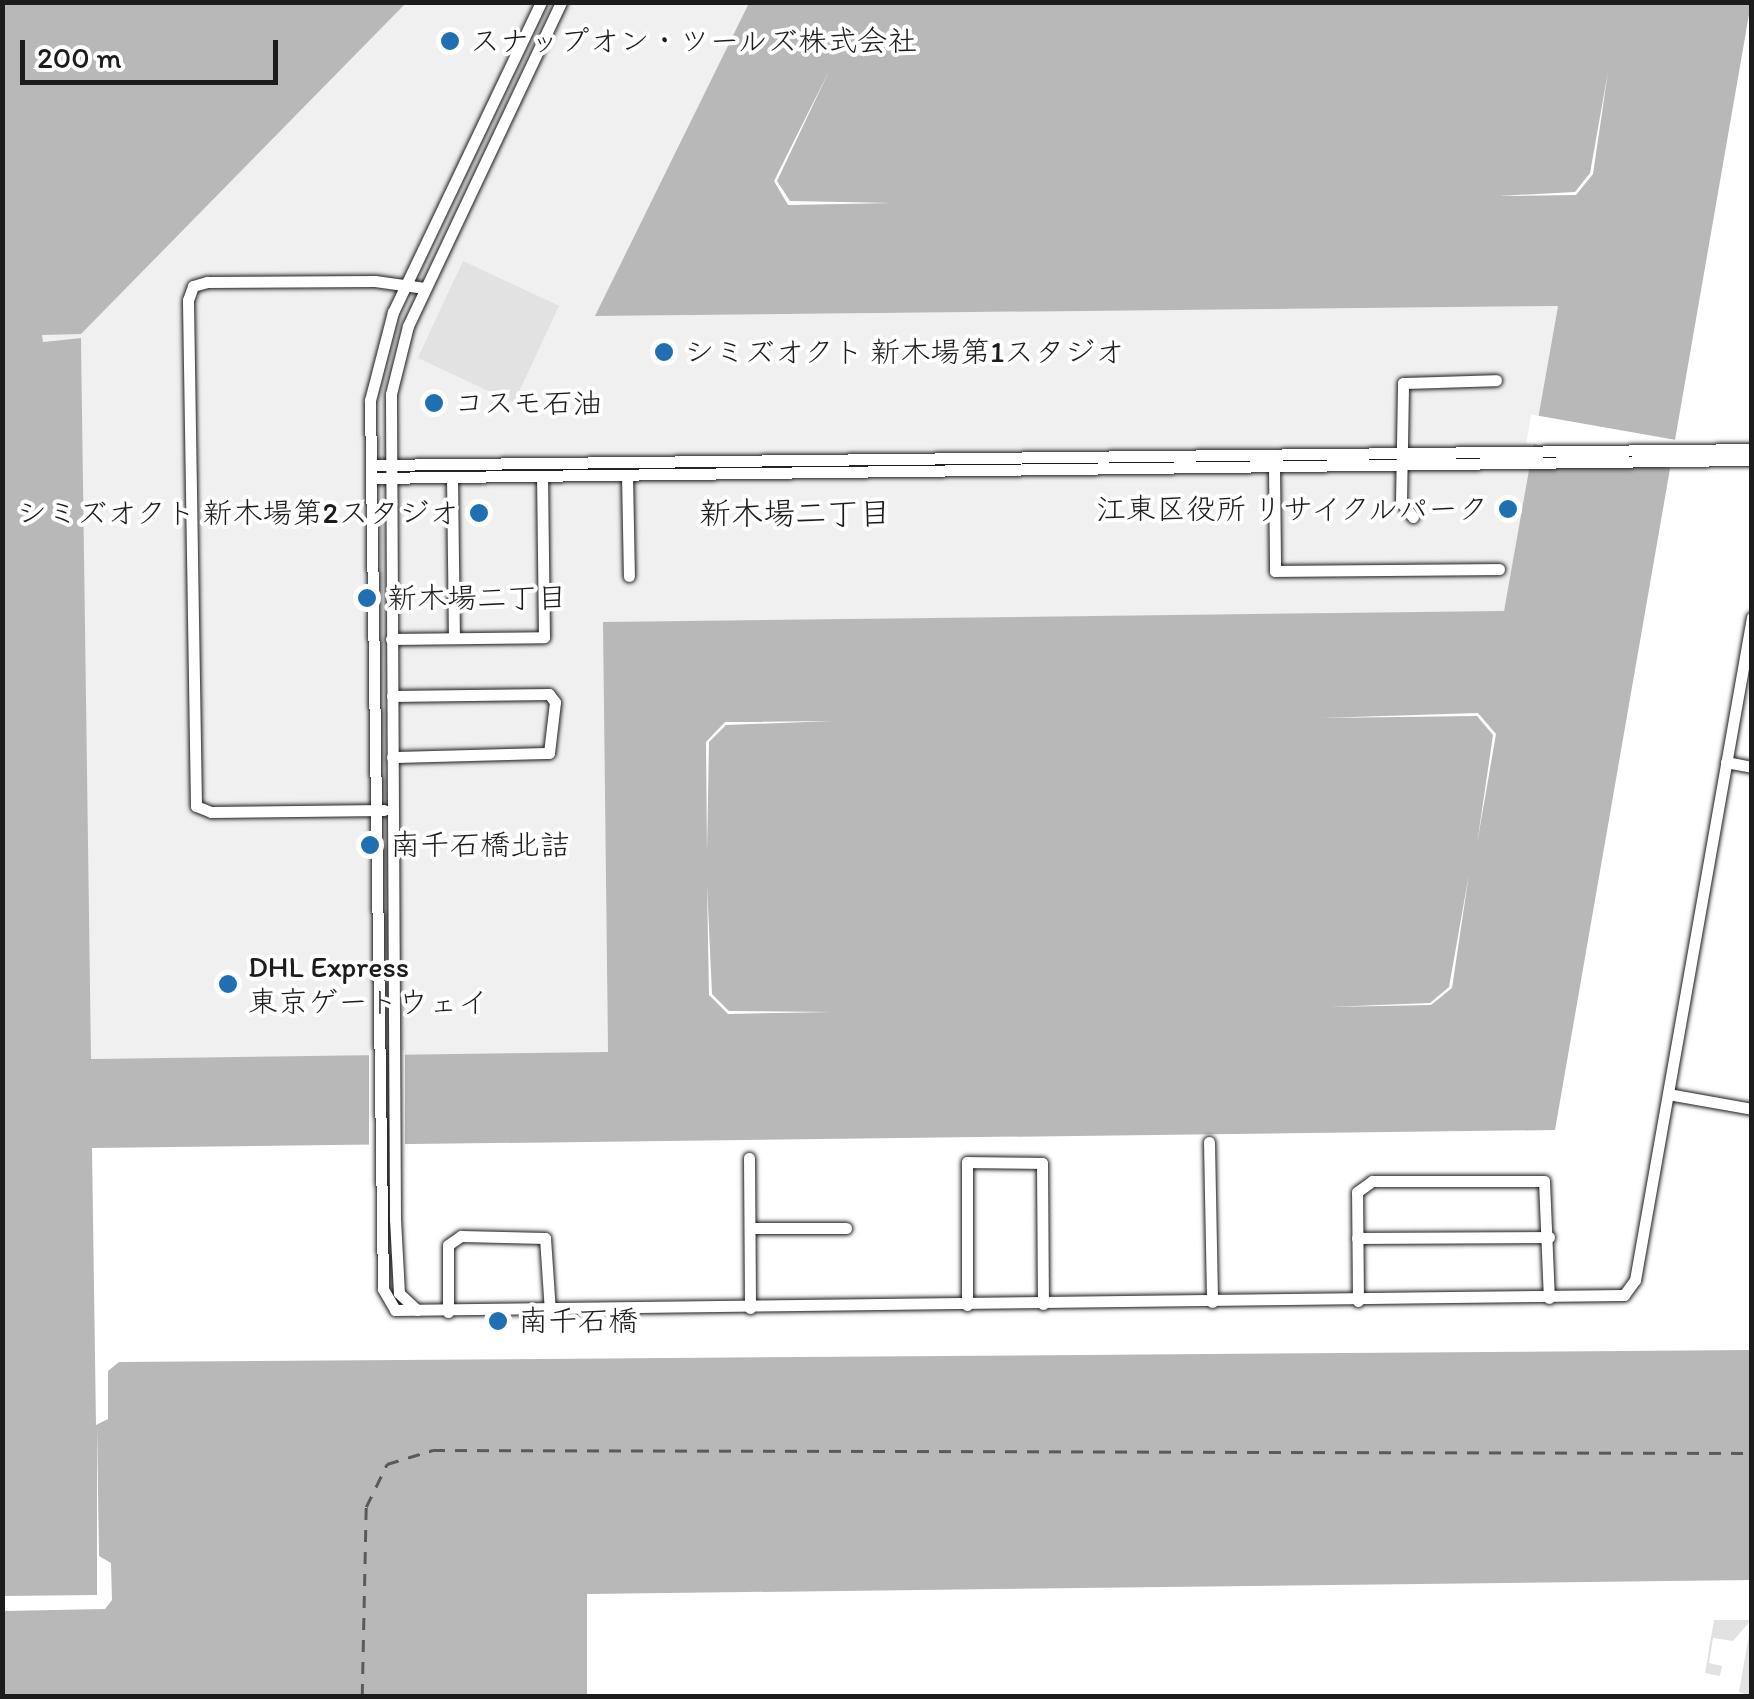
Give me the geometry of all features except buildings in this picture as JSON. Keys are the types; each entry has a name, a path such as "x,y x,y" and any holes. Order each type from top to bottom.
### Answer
{"street":[{"path":"388,1032 376,810 374,370 406,282 540,2"},
{"path":"560,2 425,288 395,373 390,471 393,810 386,1303 399,1312 1618,1297 1634,1284 1752,617"},
{"path":"393,810 211,812 196,806 188,300 193,286 206,282 406,282 425,288"},
{"path":"1413,517 1401,502 1403,383 1496,380"},
{"path":"1713,456 1752,450"},
{"path":"372,472 1713,456 1752,460"},
{"path":"1086,464 1274,467 1402,459"},
{"path":"390,471 452,477 752,467"},
{"path":"1274,467 1275,571 1499,569"},
{"path":"628,474 629,576"},
{"path":"391,639 544,636 542,476"},
{"path":"452,477 454,638"},
{"path":"392,696 549,694 555,702 555,747 549,753 392,757"},
{"path":"1726,762 1752,766"},
{"path":"1668,1094 1752,1109"},
{"path":"1209,1142 1212,1302"},
{"path":"749,1158 750,1308"},
{"path":"967,1305 966,1162 1042,1162 1043,1304"},
{"path":"1358,1300 1357,1238 1362,1183 1519,1180 1547,1186 1550,1298"},
{"path":"750,1228 846,1228"},
{"path":"448,1312 449,1241 480,1236 545,1238 550,1311"},
{"path":"1357,1238 1548,1237"}],"shaded area":[{"path":"406,2 749,3 596,316 1558,306 1504,612 604,622 608,1053 90,1059 81,338 42,342 42,334 81,333"},
{"path":"3,3 406,3 81,334 42,335 43,342 81,338 91,1059 608,1052 603,622 1504,611 1558,306 595,316 749,3 1751,3 1555,1130 92,1148 96,1425 108,1419 108,1371 119,1362 1751,1350 1751,1580 587,1594 587,1696 3,1696"},
{"path":"463,261 559,306 514,403 418,358"},
{"path":"380,515 383,515 383,794"},
{"path":"1714,1620 1751,1620 1733,1641 1713,1638 1709,1663 1722,1666 1720,1676 1705,1673"},
{"path":"1751,1623 1751,1696 1739,1692"}],"pier":[{"path":"830,69 777,181 790,201 892,203 788,205 774,181"},
{"path":"1608,72 1593,174 1576,195 1498,196 1575,192 1590,173"},
{"path":"1531,414 1682,441 1677,470 1526,443"},
{"path":"1478,713 1496,734 1477,844 1493,735 1477,716 1322,718"},
{"path":"832,721 726,725 709,742 707,852 706,742 725,722"},
{"path":"1469,874 1452,988 1431,1005 1329,1007 1430,1003 1449,987"},
{"path":"707,884 712,994 729,1011 832,1012 728,1014 709,995"},
{"path":"369,1050 405,1050 405,1149 369,1149"},
{"path":"97,1425 99,1556 111,1563 112,1600 105,1609 3,1611 3,1596 97,1595"}],"ferry route":[{"path":"362,1696 366,1507 387,1464 433,1450 1752,1453"}],"place":[{"name":"スナップオン・ツールズ株式会社","path":"450,41"},
{"name":"シミズオクト 新木場第1スタジオ","path":"664,352"},
{"name":"コスモ石油","path":"434,403"},
{"name":"江東区役所 リサイクルパーク","path":"1508,509"},
{"name":"シミズオクト 新木場第2スタジオ","path":"479,513"},
{"name":"新木場二丁目","path":"367,598"},
{"name":"南千石橋北詰","path":"370,845"},
{"name":"DHL Express 東京ゲートウェイ","path":"228,984"},
{"name":"南千石橋","path":"498,1321"}],"district":[{"name":"新木場二丁目","path":"795,513"}]}
